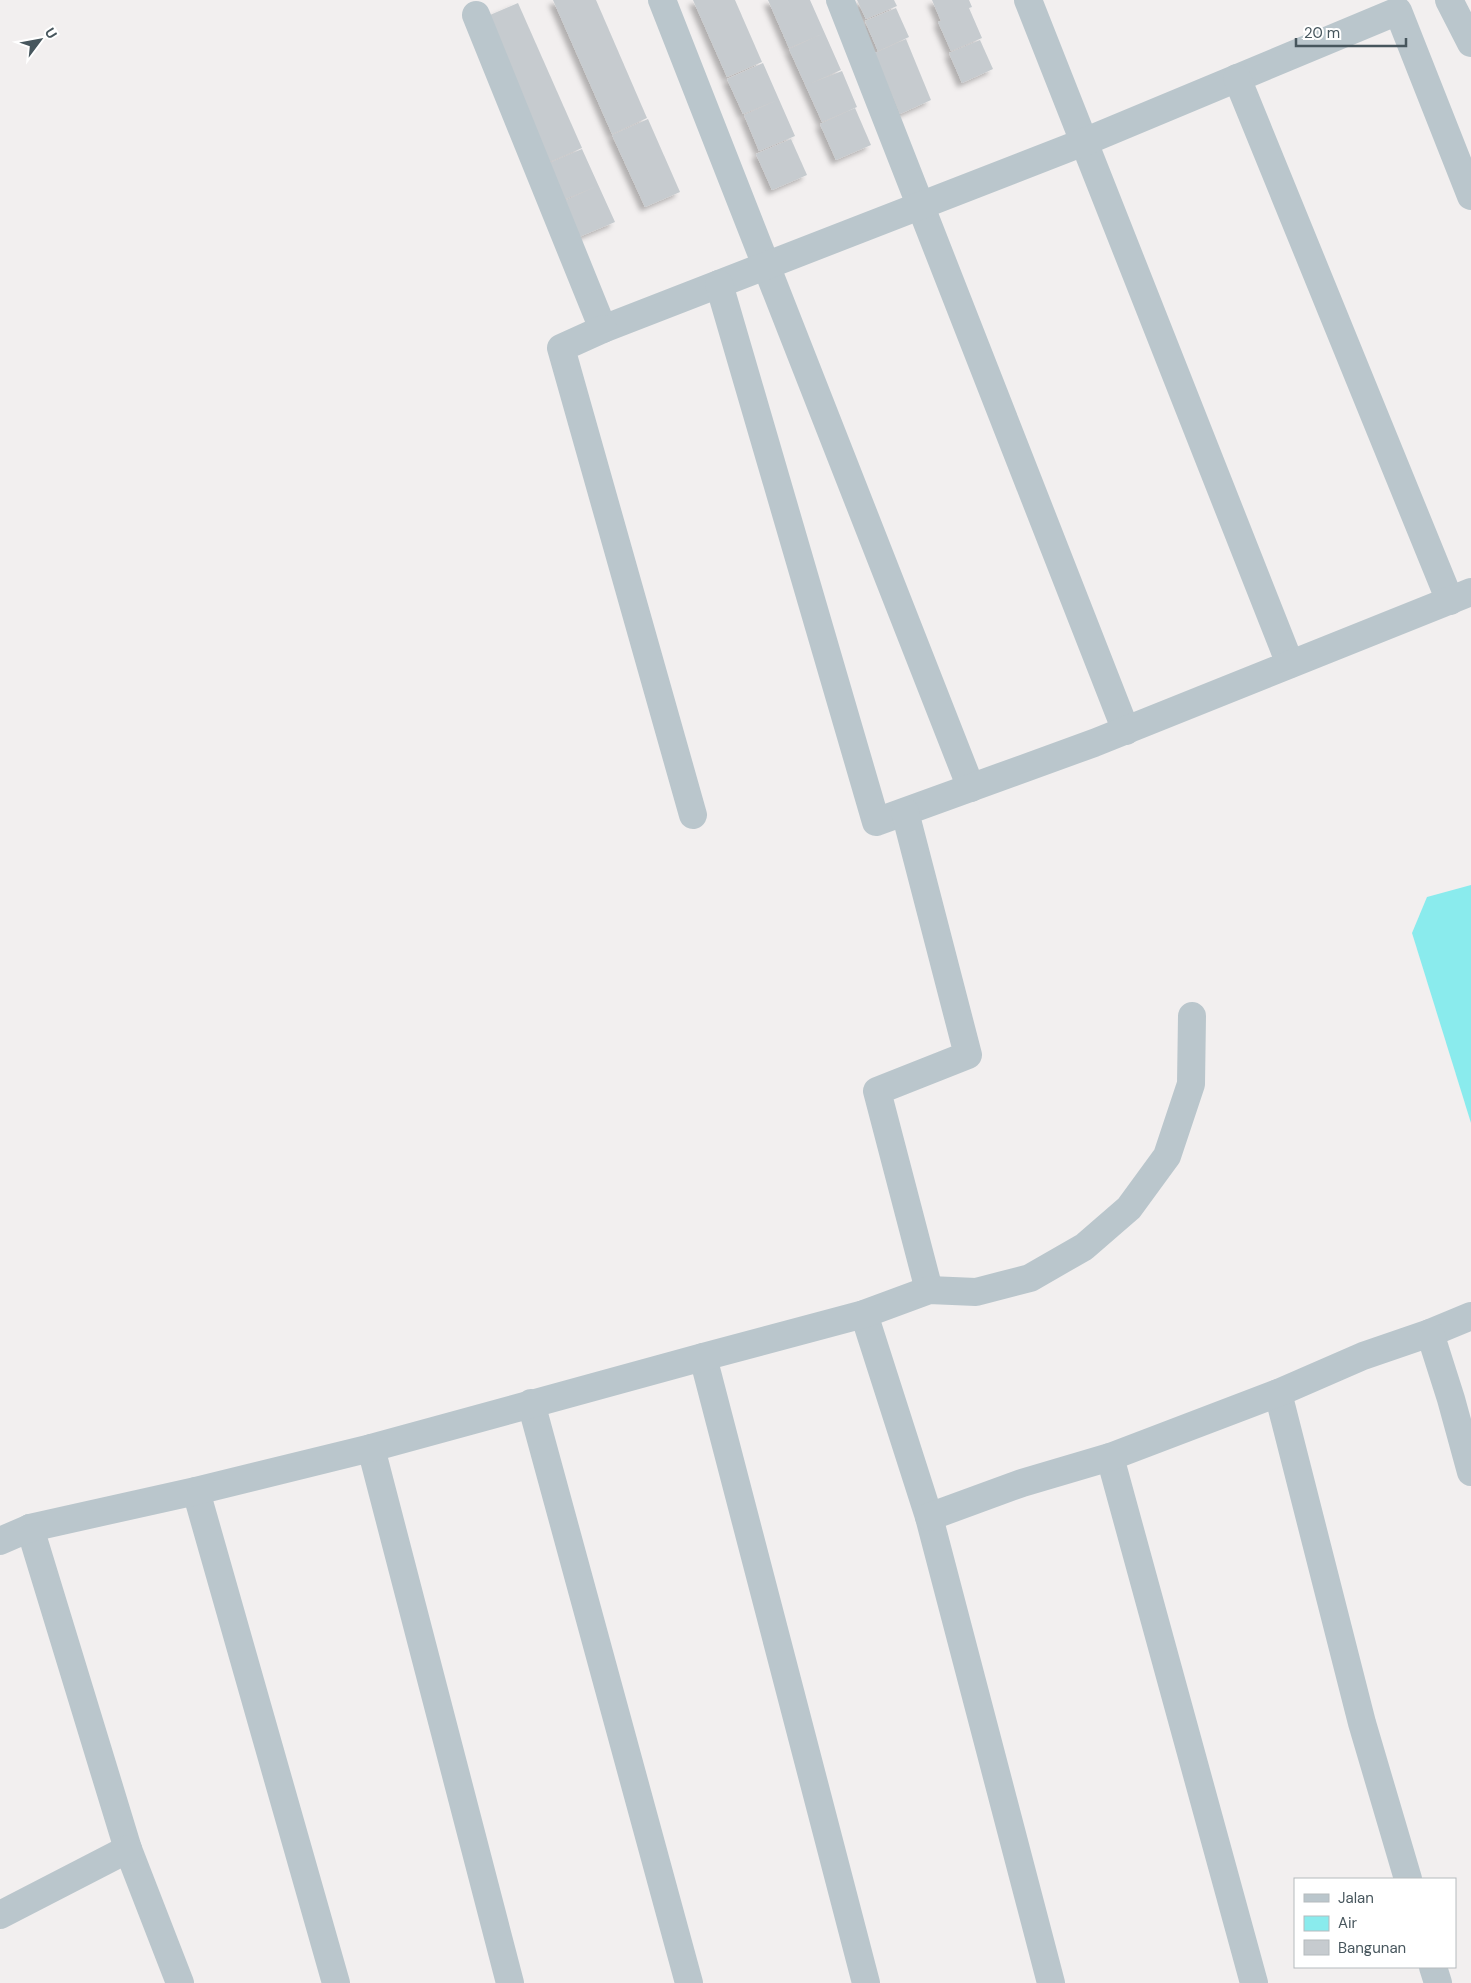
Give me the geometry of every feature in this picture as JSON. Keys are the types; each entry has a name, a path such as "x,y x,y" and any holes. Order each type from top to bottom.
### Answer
{"street":[{"path":"662,0 765,267 971,788"},
{"path":"840,0 1126,731"},
{"path":"1028,0 1290,664"},
{"path":"1449,0 1471,44"},
{"path":"693,815 561,348 603,328 765,267 1084,142 1398,11 1471,196"},
{"path":"476,15 603,328"},
{"path":"719,284 876,822 1126,731 1460,597 1237,78"},
{"path":"905,812 968,1056 877,1091 929,1290"},
{"path":"0,1541 30,1528 196,1491 371,1448 703,1356 864,1314 929,1290 976,1292 1030,1278 1084,1246 1129,1208 1167,1156 1191,1084 1192,1016"},
{"path":"864,1314 929,1517 1051,1983"},
{"path":"929,1517 1022,1483 1110,1457 1278,1393 1362,1356 1430,1333 1471,1316"},
{"path":"1430,1333 1452,1399 1471,1472"},
{"path":"703,1356 866,1983"},
{"path":"1278,1393 1362,1724 1408,1878"},
{"path":"531,1403 689,1983"},
{"path":"371,1448 510,1983"},
{"path":"1110,1457 1254,1983"},
{"path":"196,1491 336,1983"},
{"path":"30,1528 128,1849 180,1983"},
{"path":"0,1915 128,1849"},
{"path":"1433,1968 1438,1983"}],"water":[{"path":"1471,885 1471,1123 1412,933 1427,897"}],"building":[{"path":"553,0 596,0 647,118 612,134"},
{"path":"693,0 735,0 762,62 727,77"},
{"path":"768,0 810,0 841,70 809,84 842,71 857,107 822,122 789,49 822,34 789,48"},
{"path":"857,0 894,0 897,6 866,19"},
{"path":"932,0 969,0 972,7 969,8 982,38 951,51 938,22 941,21"},
{"path":"518,3 582,148 547,163 483,18"},
{"path":"896,8 909,37 878,51 865,21"},
{"path":"906,39 931,100 900,114 875,53"},
{"path":"980,40 993,69 962,83 949,53"},
{"path":"763,63 795,136 759,151 744,115 775,101 743,114 727,79"},
{"path":"855,108 871,145 836,160 820,124"},
{"path":"648,119 680,192 645,207 612,135"},
{"path":"791,139 807,175 772,190 756,154"},
{"path":"582,149 615,222 579,237 564,201 595,187 563,200 547,164"}]}
